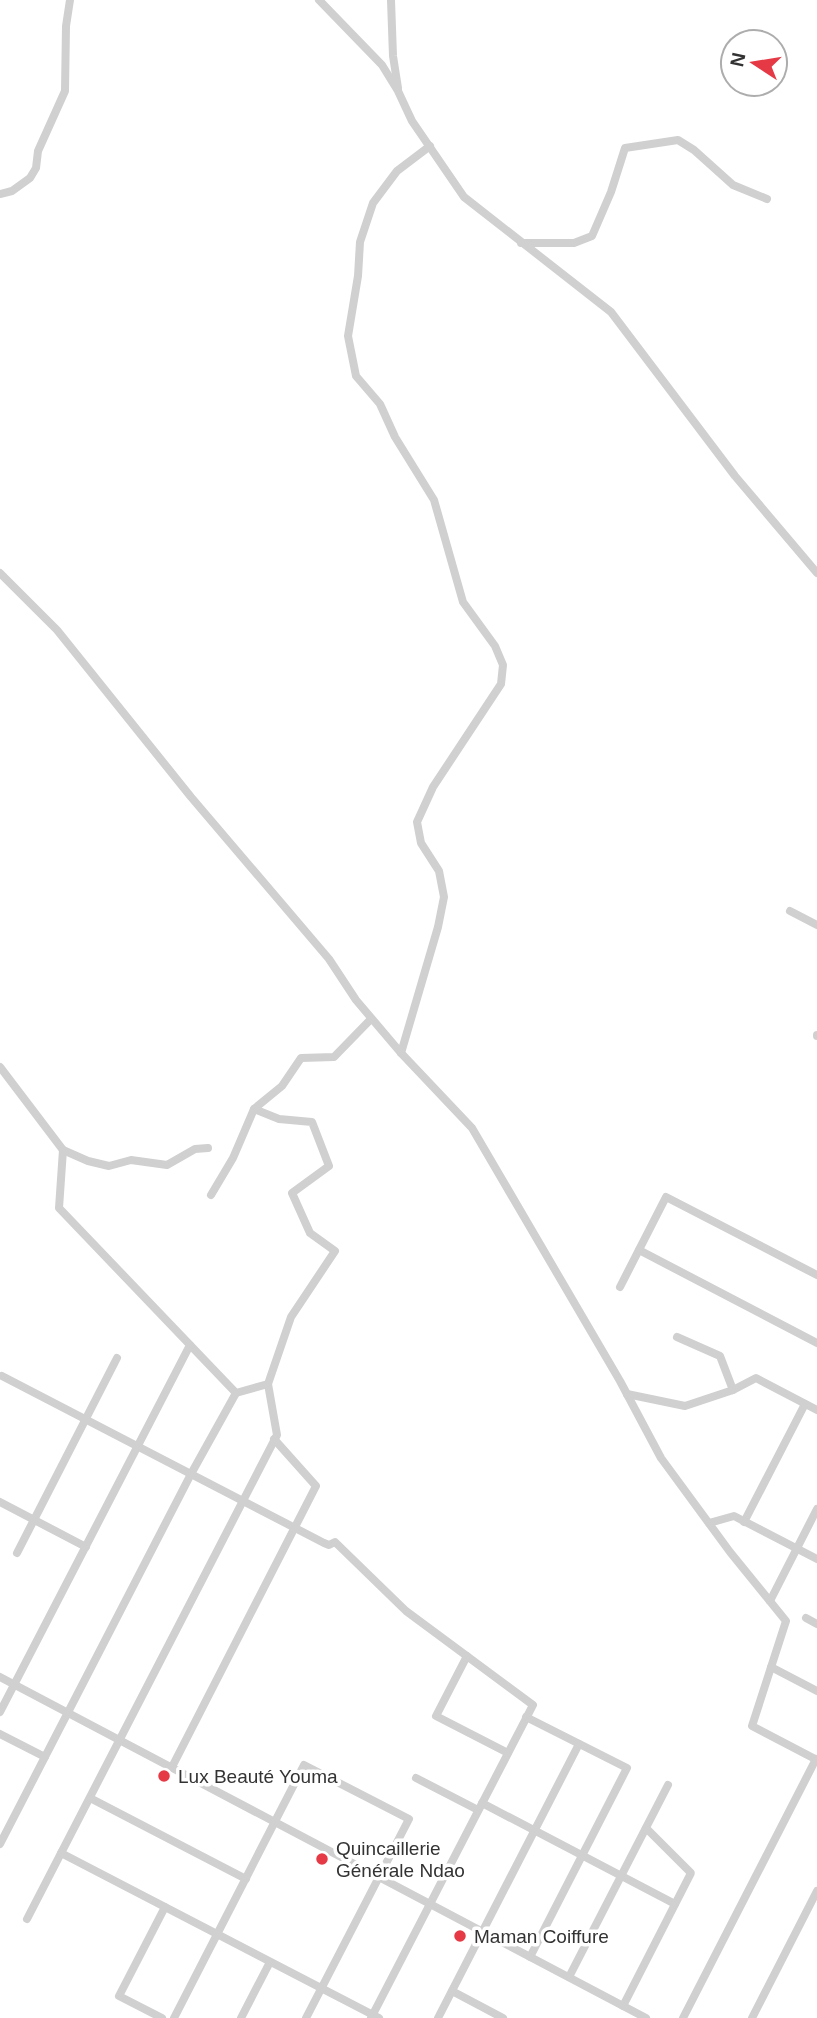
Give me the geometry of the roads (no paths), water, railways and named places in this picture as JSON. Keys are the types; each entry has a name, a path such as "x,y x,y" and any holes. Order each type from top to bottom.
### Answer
{"street":[{"path":"0,194 12,191 30,178 36,168 38,151 65,91 66,26 70,0"},
{"path":"319,0 382,65 412,121 464,197 611,312 735,477 817,573"},
{"path":"391,0 393,56 398,91"},
{"path":"522,243 574,243 592,236 611,192 625,148 678,140 694,150 733,185 767,199"},
{"path":"401,1054 438,927 444,897 439,872 421,843 417,822 433,788 501,684 503,665 495,646 463,602 434,500 395,438 380,404 356,376 348,336 358,276 360,242 373,203 397,171 430,146"},
{"path":"0,573 57,631 191,797 329,958 371,1019 472,1128 627,1394 661,1458 786,1621 752,1726 817,1759 683,2018"},
{"path":"790,911 817,925"},
{"path":"211,1195 233,1158 254,1110 282,1086 301,1058 334,1057 371,1019"},
{"path":"0,1067 64,1150 88,1161 109,1166 131,1160 167,1165 195,1149 208,1149"},
{"path":"27,1919 277,1435 268,1384 291,1317 335,1251 310,1233 292,1193 330,1166 312,1122 279,1119 254,1110"},
{"path":"64,1150 59,1208 236,1393"},
{"path":"620,1287 666,1197 817,1275"},
{"path":"639,1250 817,1343"},
{"path":"677,1337 720,1356 733,1390"},
{"path":"0,1712 190,1345"},
{"path":"17,1553 117,1358"},
{"path":"2,1376 324,1543 329,1545 335,1542 406,1611 533,1705 374,2017 61,1853"},
{"path":"627,1394 685,1406 733,1390 756,1378 817,1410"},
{"path":"0,1844 191,1474 236,1393 268,1384"},
{"path":"744,1522 805,1404"},
{"path":"172,1767 316,1486 275,1439"},
{"path":"0,1502 86,1547"},
{"path":"770,1601 817,1509"},
{"path":"709,1523 734,1516 817,1559"},
{"path":"806,1618 817,1624"},
{"path":"467,1656 436,1716 508,1753"},
{"path":"771,1667 817,1691"},
{"path":"0,1677 646,2018"},
{"path":"526,1717 627,1768 530,1956"},
{"path":"0,1734 45,1757"},
{"path":"438,2018 579,1744"},
{"path":"174,2018 304,1765 409,1819 306,2018"},
{"path":"416,1778 535,1830 676,1903"},
{"path":"569,1977 668,1785"},
{"path":"90,1798 246,1879"},
{"path":"623,2006 691,1872 646,1828"},
{"path":"752,2018 817,1891"},
{"path":"162,2018 119,1996 165,1907"},
{"path":"241,2018 270,1962"},
{"path":"452,1991 503,2018"}],"place":[{"name":"Lux Beauté Youma","path":"164,1776"},
{"name":"Quincaillerie Générale Ndao","path":"322,1859"},
{"name":"Maman Coiffure","path":"460,1936"}]}
